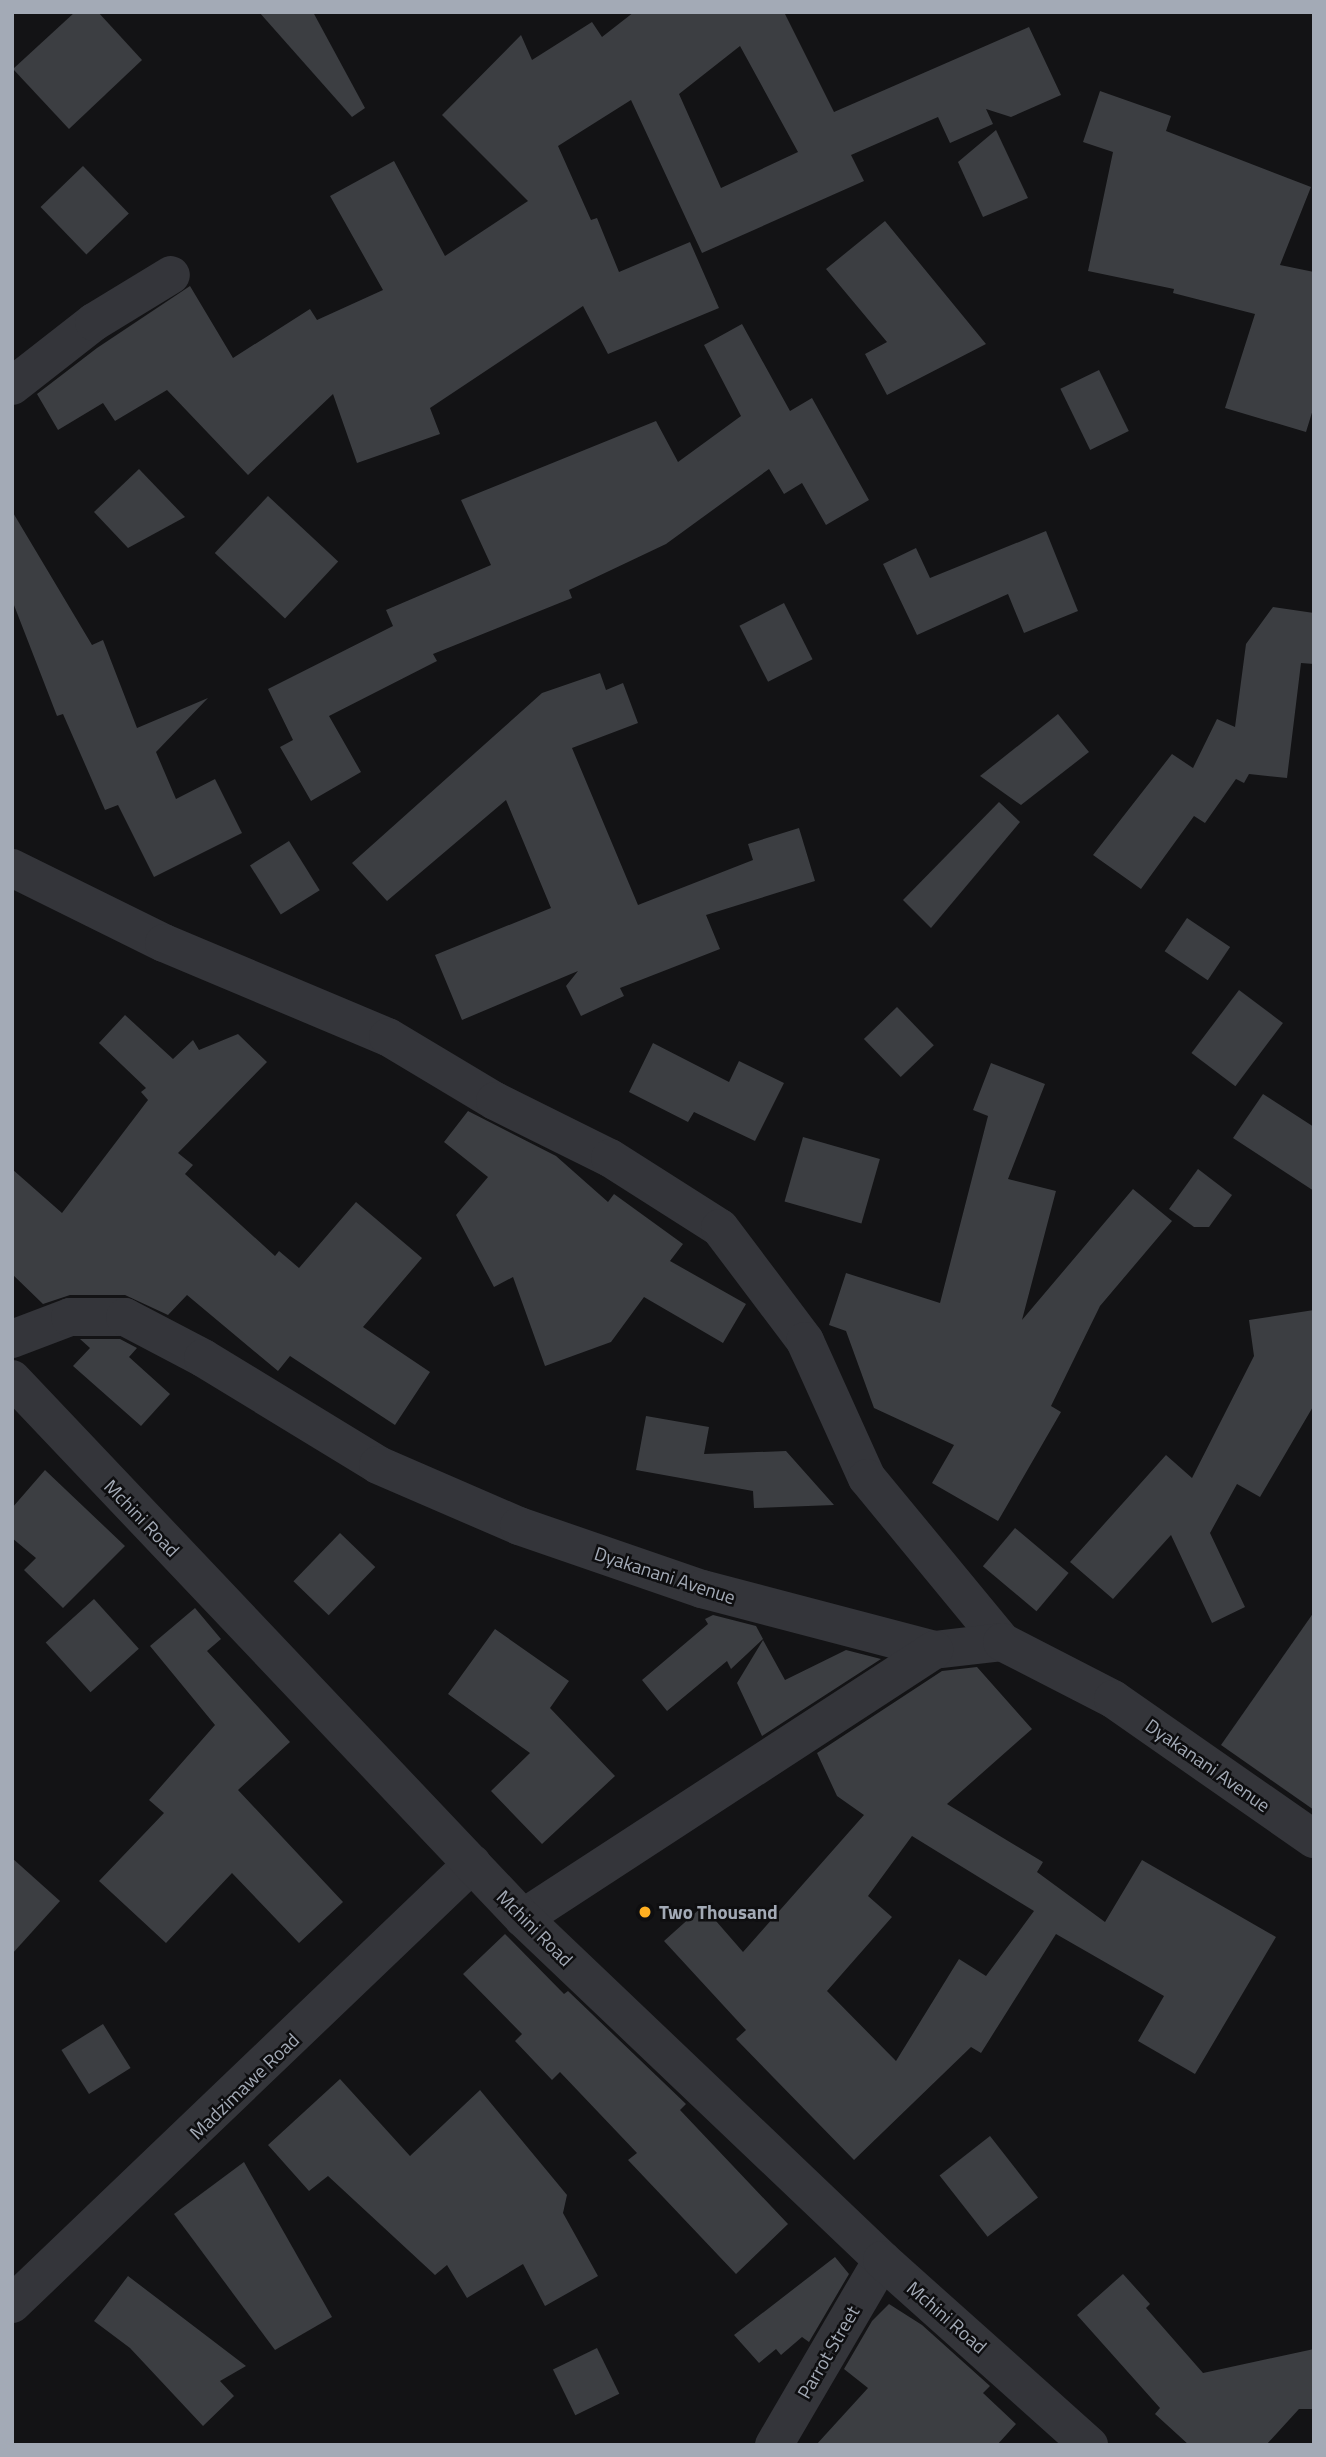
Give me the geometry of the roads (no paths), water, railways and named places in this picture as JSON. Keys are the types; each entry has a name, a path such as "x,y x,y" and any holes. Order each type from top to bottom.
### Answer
{"street":[{"path":"12,386 94,322 171,275"},
{"path":"12,868 164,943 388,1037 495,1101 610,1158 720,1228 805,1341 867,1478 1002,1642"},
{"name":"Dyakanani Avenue","path":"12,1339 70,1318 125,1317 203,1358 379,1465 519,1526 702,1589 934,1650 1002,1642 1113,1699 1314,1839"},
{"name":"Mchini Road","path":"12,1379 523,1918 882,2260 1089,2445"},
{"path":"523,1918 934,1650"},
{"name":"Madzimawe Road","path":"12,2304 472,1864"},
{"name":"Parrot Street","path":"774,2445 882,2260"}],"place":[{"name":"Two Thousand","path":"645,1912"}]}
